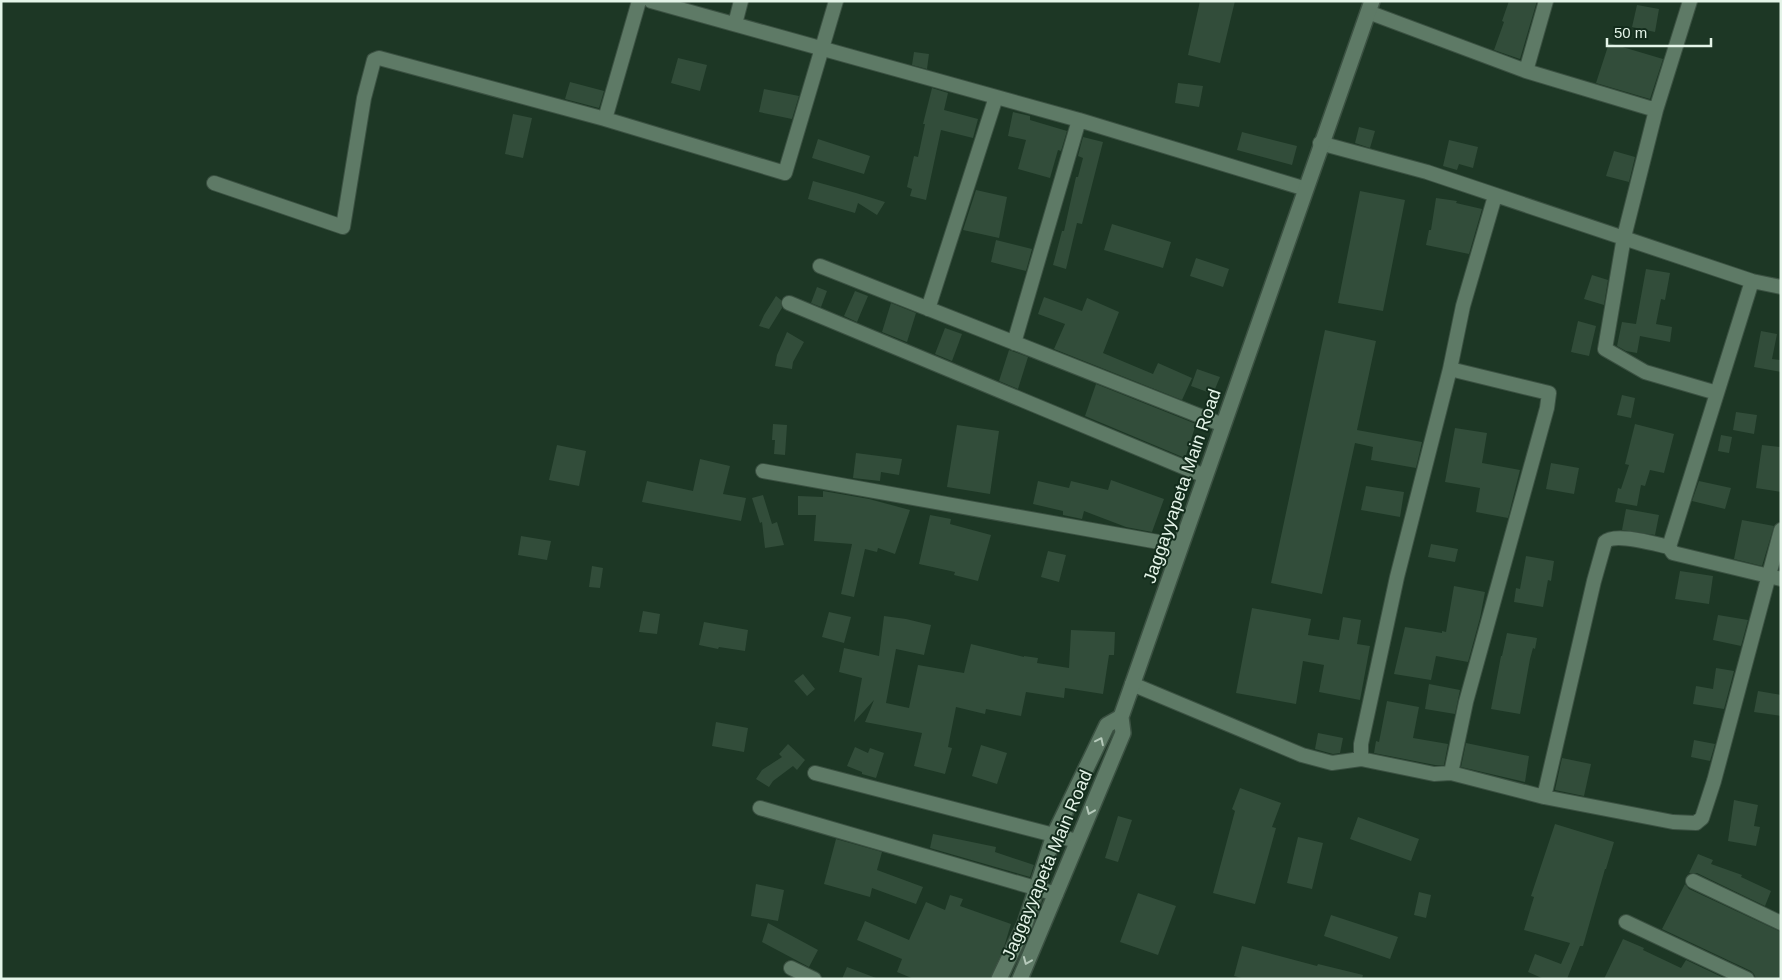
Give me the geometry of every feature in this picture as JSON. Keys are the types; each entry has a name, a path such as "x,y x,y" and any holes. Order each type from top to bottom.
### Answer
{"main road":[{"name":"Jaggayyapeta Main Road","path":"1020,979 1122,733 1121,717 1132,684 1370,7"},
{"path":"999,979 1026,924 1054,835 1107,725 1121,717"}],"street":[{"path":"605,119 639,1"},
{"path":"651,1 1079,120 1306,189"},
{"path":"735,24 741,1"},
{"path":"214,183 343,226 364,98 374,60 378,58 605,119 785,174 836,1"},
{"path":"1526,71 1546,1"},
{"path":"1690,1 1656,110 1624,237 1605,349 1645,372 1717,393"},
{"path":"1370,7 1526,71 1656,110"},
{"path":"928,309 996,98"},
{"path":"1014,343 1079,120"},
{"path":"1321,143 1427,172 1752,281 1781,287"},
{"path":"1361,759 1361,744 1395,587 1450,369 1463,306 1495,196"},
{"path":"820,266 1223,425"},
{"path":"1669,547 1752,281"},
{"path":"789,303 1205,476"},
{"path":"1450,369 1549,393 1544,418 1466,702 1451,773"},
{"path":"763,471 1181,546"},
{"path":"1132,684 1302,755 1332,762 1361,759 1434,774 1451,773 1544,797 1673,822 1696,823 1702,818 1714,781 1775,578 1781,530"},
{"path":"1544,797 1592,590 1605,542 1608,539 1619,538 1669,547 1673,553 1775,578"},
{"path":"815,773 1077,841"},
{"path":"760,808 1056,894"},
{"path":"1692,881 1781,923"},
{"path":"1626,922 1747,979"},
{"path":"791,968 814,979"}],"building":[{"path":"1200,1 1235,1 1220,63 1188,55"},
{"path":"1509,1 1537,1 1520,59 1494,50"},
{"path":"1637,5 1659,9 1655,32 1632,27"},
{"path":"1609,43 1663,59 1650,99 1596,83"},
{"path":"914,52 929,54 927,69 912,65"},
{"path":"678,58 707,65 700,91 671,83"},
{"path":"570,82 604,91 599,108 565,99"},
{"path":"1178,83 1203,86 1199,107 1175,103"},
{"path":"932,88 948,93 944,110 978,119 973,138 941,130 926,200 910,196 912,189 907,187 914,156 918,157 925,124 923,124"},
{"path":"764,89 799,96 792,119 759,112"},
{"path":"1013,112 1030,116 1030,120 1067,131 1061,151 1058,150 1050,178 1018,169 1026,140 1008,136"},
{"path":"513,114 532,118 523,158 505,154"},
{"path":"1359,127 1375,131 1370,148 1355,143"},
{"path":"1242,132 1297,146 1292,165 1237,150"},
{"path":"1083,137 1103,142 1082,224 1077,223 1066,269 1053,265 1062,231 1064,231 1076,177 1078,177 1083,158 1078,156"},
{"path":"818,139 870,156 864,174 812,158"},
{"path":"1449,140 1478,147 1473,168 1459,164 1457,170 1443,166"},
{"path":"1614,151 1635,157 1629,182 1606,176"},
{"path":"813,181 885,202 877,215 858,203 855,213 808,199"},
{"path":"976,190 1007,197 999,238 963,230"},
{"path":"1360,191 1405,200 1383,311 1338,303"},
{"path":"1436,198 1457,201 1456,203 1482,209 1469,254 1426,245 1429,230 1431,230"},
{"path":"1112,224 1171,242 1163,268 1104,250"},
{"path":"996,240 1032,249 1026,271 991,262"},
{"path":"1196,258 1229,269 1223,287 1190,276"},
{"path":"1646,269 1670,273 1665,300 1661,299 1656,324 1672,327 1670,342 1640,336 1637,353 1626,351 1617,346 1622,322 1636,324"},
{"path":"1592,275 1608,280 1604,305 1584,299"},
{"path":"817,287 827,291 821,307 811,303"},
{"path":"855,291 868,296 857,322 844,316"},
{"path":"776,296 781,300 782,308 769,329 759,326 764,315"},
{"path":"1044,297 1082,311 1087,298 1119,312 1103,353 1153,374 1158,363 1192,378 1182,400 1054,349 1065,324 1038,314"},
{"path":"891,303 916,313 907,342 882,332"},
{"path":"1578,321 1596,326 1589,356 1571,352"},
{"path":"945,328 962,334 952,361 935,354"},
{"path":"1325,330 1376,341 1357,430 1422,442 1416,468 1371,460 1373,447 1355,443 1322,594 1271,583"},
{"path":"1761,331 1777,334 1772,359 1781,360 1781,372 1754,367"},
{"path":"787,332 804,342 793,362 792,369 775,366 777,355"},
{"path":"1009,350 1028,357 1018,389 999,381"},
{"path":"1197,369 1220,377 1213,394 1191,386"},
{"path":"1096,384 1196,424 1185,458 1085,416"},
{"path":"1622,395 1635,398 1631,418 1617,415"},
{"path":"1736,412 1757,415 1754,434 1733,430"},
{"path":"773,424 787,425 785,455 774,454 775,440 772,440"},
{"path":"1635,424 1674,434 1664,473 1650,470 1645,486 1641,485 1637,506 1615,502 1618,488 1621,489 1629,465 1625,464"},
{"path":"957,425 999,431 990,494 947,487"},
{"path":"1455,428 1487,433 1482,463 1520,470 1508,518 1476,512 1480,488 1445,482"},
{"path":"1721,435 1732,437 1729,453 1718,451"},
{"path":"557,445 586,451 579,486 549,480"},
{"path":"1762,445 1781,447 1781,492 1756,488"},
{"path":"856,453 902,459 899,475 881,472 880,481 853,478"},
{"path":"700,459 730,466 723,494 746,498 741,521 642,502 647,481 693,491"},
{"path":"1551,463 1579,468 1574,494 1546,489"},
{"path":"1111,480 1164,499 1152,532 1126,527 1084,511 1082,519 1063,515 1063,511 1033,504 1038,481 1069,488 1071,481 1108,490"},
{"path":"1699,481 1731,488 1725,509 1692,501"},
{"path":"1366,486 1404,492 1400,517 1361,510"},
{"path":"823,491 869,499 910,510 895,554 878,548 877,552 865,549 854,597 841,594 852,544 814,541 816,515 798,515 798,496 823,497"},
{"path":"763,495 772,524 777,522 784,545 765,548 762,522 760,523 752,498"},
{"path":"1626,509 1659,515 1655,535 1622,530"},
{"path":"930,515 951,519 950,524 991,535 978,581 954,575 955,572 919,564"},
{"path":"1742,520 1774,526 1762,566 1734,559"},
{"path":"521,536 551,541 547,560 518,555"},
{"path":"1431,544 1458,549 1455,562 1428,557"},
{"path":"1048,551 1066,555 1059,582 1041,577"},
{"path":"1526,556 1554,561 1551,581 1548,580 1543,607 1514,602 1516,588 1520,589"},
{"path":"592,566 603,568 600,588 589,587"},
{"path":"1680,571 1713,576 1709,604 1675,599"},
{"path":"1454,586 1485,592 1468,662 1436,656 1431,680 1394,674 1405,627 1446,632"},
{"path":"1252,608 1311,619 1308,635 1339,640 1343,617 1361,620 1357,644 1370,646 1360,700 1319,692 1324,665 1303,661 1296,704 1236,693"},
{"path":"643,611 660,614 657,634 639,632"},
{"path":"829,612 851,617 844,643 822,637"},
{"path":"1718,615 1748,620 1741,646 1713,640"},
{"path":"884,616 931,625 924,655 896,649 886,703 909,708 918,665 964,673 971,644 1024,657 1038,658 1037,663 1069,668 1071,630 1115,632 1114,655 1109,655 1103,694 1065,688 1064,698 1026,692 1021,716 986,709 985,714 956,707 948,747 952,748 945,774 914,766 922,733 865,722 874,700 854,722 862,678 839,672 844,648 879,656"},
{"path":"704,622 748,630 745,651 719,647 718,649 699,645"},
{"path":"1507,633 1537,638 1535,649 1533,648 1530,659 1520,714 1491,709"},
{"path":"1716,668 1734,671 1724,709 1693,704 1696,686 1713,689"},
{"path":"803,674 815,689 807,696 794,681"},
{"path":"1429,684 1460,690 1455,714 1425,709"},
{"path":"1758,691 1781,695 1781,716 1754,712"},
{"path":"1387,701 1419,707 1413,738 1448,744 1444,765 1435,765 1374,753 1376,741 1379,742"},
{"path":"716,722 748,728 744,752 712,746"},
{"path":"1318,733 1343,738 1340,753 1333,754 1315,749"},
{"path":"1694,740 1715,744 1710,761 1691,757"},
{"path":"1466,743 1529,756 1525,782 1461,767"},
{"path":"788,744 805,760 797,770 793,766 773,781 769,787 756,779 762,770 782,757 779,754"},
{"path":"981,745 1007,753 997,784 972,776"},
{"path":"855,747 868,753 870,748 884,753 876,778 862,774 862,772 847,766"},
{"path":"1562,758 1591,764 1584,796 1555,790"},
{"path":"1240,788 1281,803 1272,827 1276,828 1255,904 1213,893 1235,811 1232,809"},
{"path":"1734,800 1758,805 1754,826 1760,827 1756,846 1728,841"},
{"path":"1118,816 1132,820 1118,862 1105,858"},
{"path":"1358,817 1419,839 1411,861 1350,839"},
{"path":"1555,824 1614,842 1583,946 1580,946 1567,979 1544,979 1528,972 1535,954 1561,964 1570,943 1524,930 1534,897 1531,896"},
{"path":"933,834 996,847 995,852 1034,865 1030,877 930,848"},
{"path":"1298,837 1323,843 1312,889 1287,883"},
{"path":"836,839 882,852 877,870 923,887 916,904 872,888 870,897 824,884"},
{"path":"1698,854 1713,860 1711,864 1742,875 1741,877 1771,891 1765,906 1697,873 1689,873"},
{"path":"756,884 784,890 778,921 751,916"},
{"path":"1685,884 1689,889 1781,932 1781,979 1756,979 1751,971 1662,929"},
{"path":"1419,892 1431,895 1426,918 1414,915"},
{"path":"1138,893 1176,906 1158,955 1120,942"},
{"path":"950,895 963,899 960,906 1011,924 1004,947 990,979 914,979 897,972 902,959 857,940 865,921 909,940 926,902 945,910"},
{"path":"1331,915 1398,937 1390,959 1324,936"},
{"path":"768,923 818,950 809,967 762,942"},
{"path":"1623,939 1681,968 1686,960 1726,979 1604,979"},
{"path":"1242,946 1317,966 1318,964 1363,975 1362,979 1245,979 1234,976"},
{"path":"847,967 876,978 842,979"}]}
